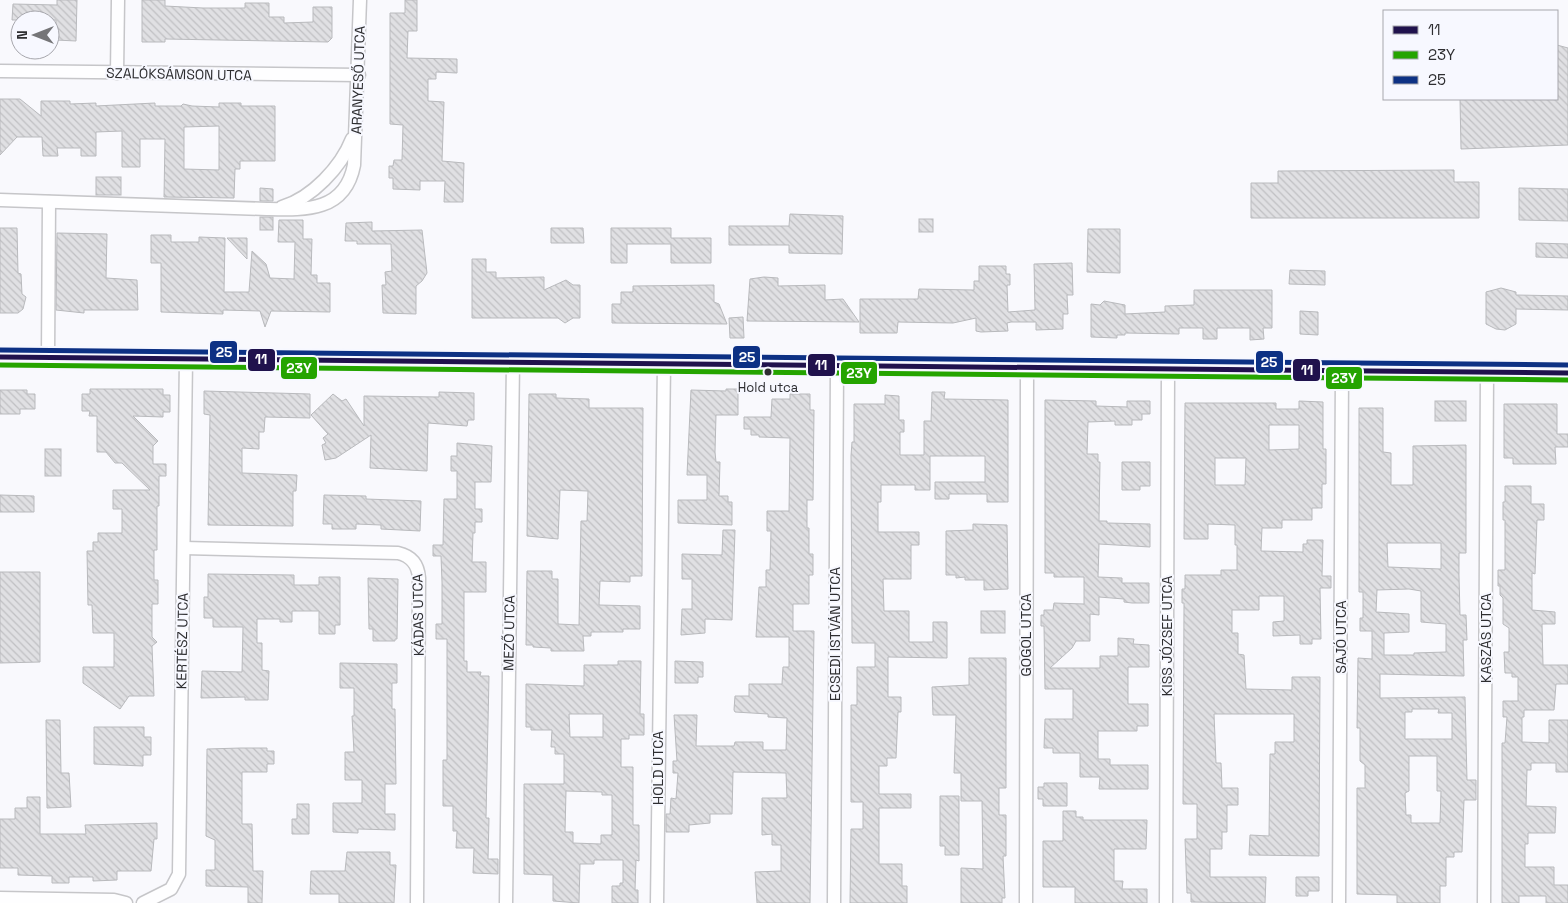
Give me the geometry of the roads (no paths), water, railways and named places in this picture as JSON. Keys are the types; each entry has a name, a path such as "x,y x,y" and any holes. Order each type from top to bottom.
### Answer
{"street":[{"path":"117,73 118,0"},
{"name":"ARANYESŐ UTCA","path":"0,200 267,210 308,209 326,204 345,188 351,178 354,159 359,75 360,0"},
{"name":"SZALÓKSÁMSON UTCA","path":"0,71 359,75"},
{"path":"267,210 299,200 323,179 345,155 356,127"},
{"path":"48,358 49,202"},
{"path":"0,358 1568,373"},
{"name":"KERTÉSZ UTCA","path":"143,903 171,889 179,874 186,359"},
{"name":"MEZŐ UTCA","path":"506,903 513,362"},
{"name":"HOLD UTCA","path":"657,903 664,364"},
{"name":"ECSEDI ISTVÁN UTCA","path":"834,903 837,366"},
{"name":"GOGOL UTCA","path":"1026,903 1027,368"},
{"name":"KISS JÓZSEF UTCA","path":"1166,903 1168,369"},
{"name":"SAJÓ UTCA","path":"1339,903 1342,371"},
{"name":"KASZÁS UTCA","path":"1484,903 1487,372"},
{"name":"KÁDAS UTCA","path":"184,548 398,553 410,558 416,565 420,578 416,903"},
{"path":"0,898 114,900 126,903"}],"place":[{"name":"Hold utca","path":"768,372"}]}
